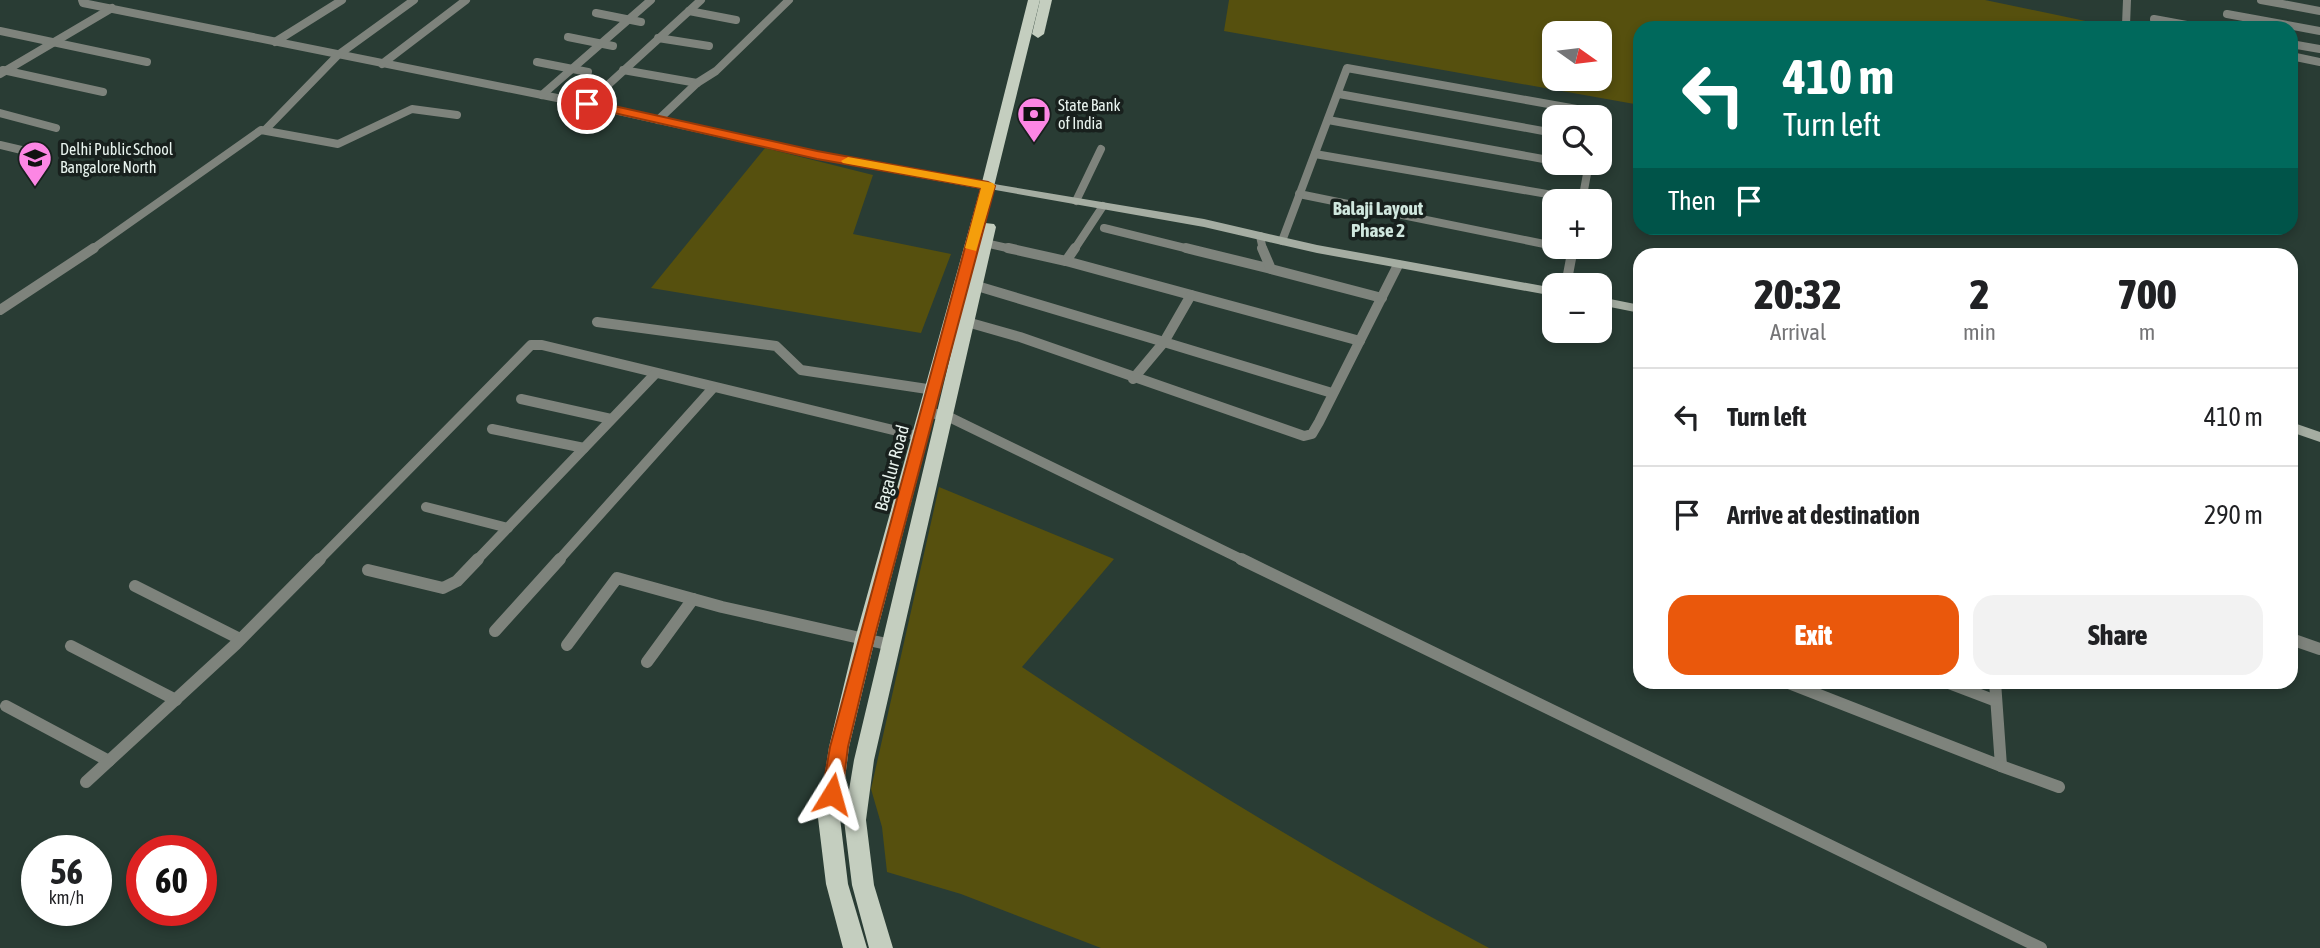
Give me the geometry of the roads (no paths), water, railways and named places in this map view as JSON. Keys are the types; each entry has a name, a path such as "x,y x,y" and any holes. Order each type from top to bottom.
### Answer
{"main road":[{"name":"Bagalur Road","path":"881,948 863,885 855,820 864,761 891,645 937,414 977,286 993,187 1034,0"},
{"name":"Bagalur Road","path":"855,948 837,884 829,818 839,747 865,639 922,437 937,414 934,390 1046,0"}],"street":[{"path":"82,0 83,3 587,104 817,155 1103,206 1398,265 1542,290"},
{"path":"275,42 342,0"},
{"path":"0,310 130,225 266,129 338,55 414,0"},
{"path":"382,64 466,0"},
{"path":"542,95 651,0"},
{"path":"587,104 701,0"},
{"path":"658,120 697,83 716,71 789,0"},
{"path":"2126,21 2127,0"},
{"path":"2261,0 2320,11"},
{"path":"2,72 112,8"},
{"path":"689,11 736,19"},
{"path":"596,13 641,22"},
{"path":"2227,14 2265,21"},
{"path":"2154,19 2165,21"},
{"path":"2298,27 2320,31"},
{"path":"0,31 147,62"},
{"path":"568,37 613,46"},
{"path":"658,38 709,46"},
{"path":"2298,45 2320,49"},
{"path":"2298,57 2320,62"},
{"path":"537,62 589,72"},
{"path":"1282,241 1347,68 1554,105"},
{"path":"623,70 697,83"},
{"path":"2,72 103,92"},
{"path":"1339,94 1542,131"},
{"path":"266,129 338,144 412,108 457,115"},
{"path":"0,113 56,128"},
{"path":"1328,120 1542,159"},
{"path":"0,145 30,152"},
{"path":"1076,201 1101,149"},
{"path":"1315,154 1542,194"},
{"path":"1299,194 1542,244"},
{"path":"1066,261 1103,206"},
{"path":"1104,228 1381,298"},
{"path":"1260,236 1264,257 1271,269"},
{"path":"985,243 1066,261 1360,341"},
{"path":"967,322 1020,337 1133,379 1304,436 1312,434 1398,265"},
{"path":"977,286 1332,393"},
{"path":"1133,379 1164,342 1191,295"},
{"path":"1612,303 1633,308"},
{"path":"597,322 776,346 782,350 794,368 934,390"},
{"path":"86,782 240,639 531,345 542,345 922,437"},
{"path":"368,570 443,588 457,581 655,374"},
{"path":"495,631 713,388"},
{"path":"521,399 611,419"},
{"path":"937,414 2041,948"},
{"path":"492,429 584,448"},
{"path":"2298,429 2320,437"},
{"path":"426,508 508,528"},
{"path":"567,645 617,578 693,599 891,645"},
{"path":"135,586 240,639"},
{"path":"647,662 693,599"},
{"path":"2298,641 2320,649"},
{"path":"71,646 176,700"},
{"path":"1804,689 2059,787"},
{"path":"1964,689 1996,701"},
{"path":"1995,689 2001,766"},
{"path":"6,706 109,761"}],"place":[{"name":"State Bank of India","path":"1034,144"},
{"name":"Delhi Public School Bangalore North","path":"35,188"}],"district":[{"name":"Balaji Layout Phase 2","path":"1378,219"}]}
